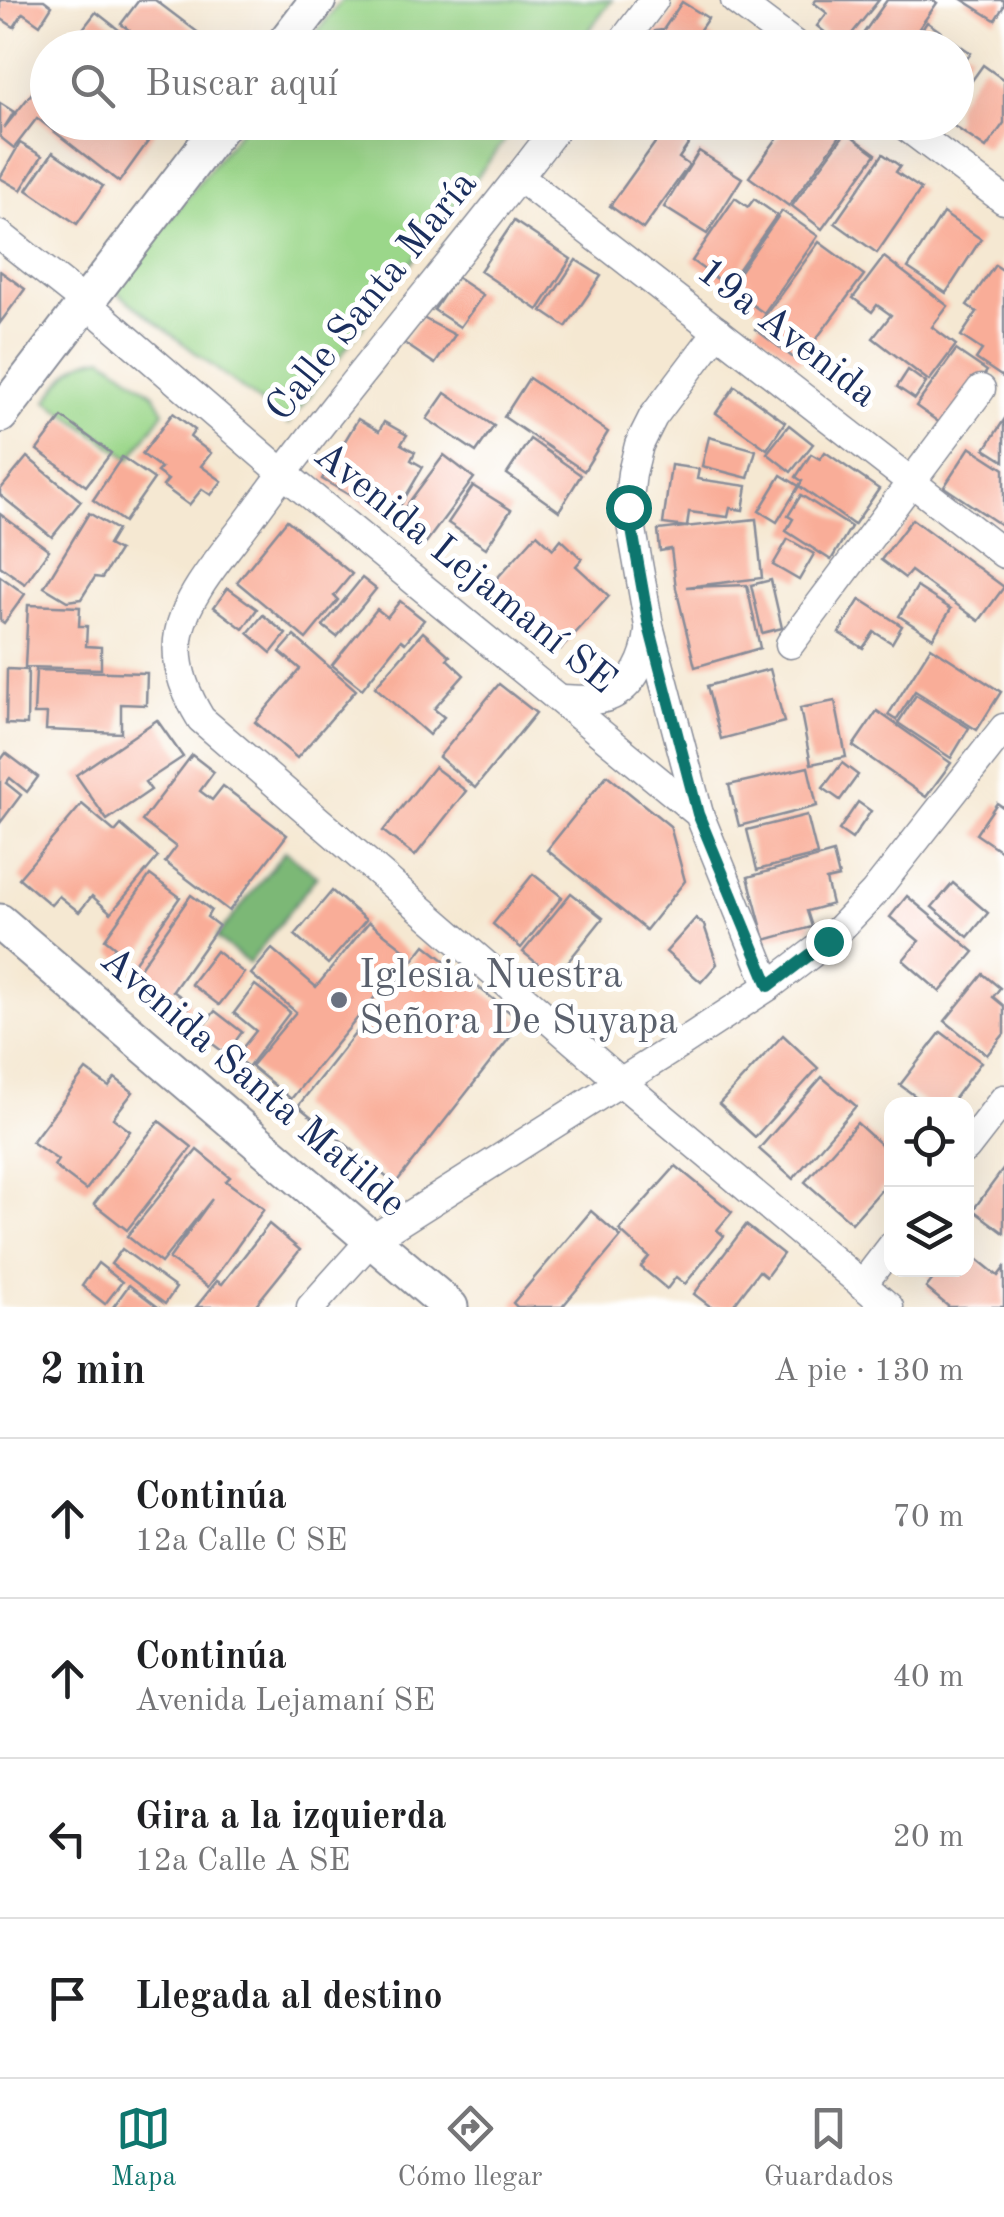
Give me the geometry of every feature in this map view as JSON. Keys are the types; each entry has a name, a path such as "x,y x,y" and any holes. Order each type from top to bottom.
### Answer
{"street":[{"path":"295,30 318,0"},
{"path":"632,30 654,0"},
{"path":"735,0 775,30"},
{"path":"0,415 210,140"},
{"name":"Calle Santa María","path":"547,140 283,473 192,600 179,633 179,666 186,694 201,719 889,1307"},
{"path":"924,140 1004,200"},
{"name":"19a Avenida","path":"519,177 1004,554"},
{"name":"Avenida Lejamaní SE","path":"0,234 698,814 769,986"},
{"path":"698,814 649,626 628,507 639,445 653,417 718,331"},
{"path":"790,644 981,389"},
{"path":"560,699 608,697 622,688 641,664 649,626"},
{"path":"311,1307 371,1240 769,986 828,941 874,893 1004,728"},
{"name":"Avenida Santa Matilde","path":"0,922 450,1307"},
{"path":"974,1138 1004,1099"},
{"path":"862,1285 884,1256"}],"green space":[{"path":"342,0 612,0 589,30 318,30"},
{"path":"233,140 505,140 288,424 114,290"},
{"path":"103,357 154,394 164,412 130,459 47,401 70,371 83,362"},
{"path":"285,851 317,876 249,963 216,938"}],"building":[{"path":"0,0 44,0 52,6 40,25 23,13 14,27 0,18"},
{"path":"139,0 155,0 195,30 129,30 121,24"},
{"path":"879,0 855,30 822,30 817,26 827,13 814,3"},
{"path":"887,0 937,3 918,30 866,30"},
{"path":"963,0 1004,0 1004,6 995,20"},
{"path":"682,2 708,18 700,30 663,30"},
{"path":"96,12 119,30 82,30"},
{"path":"927,22 938,30 922,30"},
{"path":"983,65 1004,80 1004,123 986,148 974,140 974,78"},
{"path":"30,96 30,127 14,148 0,137 0,103 14,112 4,128"},
{"path":"65,140 149,140 119,182"},
{"path":"657,140 690,142 679,158 689,165 643,229 610,206"},
{"path":"776,140 837,140 789,206 749,177"},
{"path":"840,140 857,140 876,154 822,229 792,206"},
{"path":"20,143 42,156 21,190 0,178"},
{"path":"699,151 742,178 707,234 664,207"},
{"path":"53,152 103,186 77,224 27,190"},
{"path":"883,154 900,166 896,172 921,189 877,253 835,223"},
{"path":"735,198 748,207 754,199 777,215 727,286 692,261"},
{"path":"782,211 818,236 764,313 728,288"},
{"path":"943,213 981,239 946,293 908,268"},
{"path":"514,221 571,259 538,310 480,271"},
{"path":"819,242 864,275 799,362 755,329"},
{"path":"884,257 948,306 932,327 956,345 929,381 873,338 891,315 877,305 872,312 853,298"},
{"path":"576,260 601,276 566,327 542,311"},
{"path":"995,265 1004,271 1004,378 976,359 982,350 961,336 977,312 967,305"},
{"path":"0,271 25,289 0,323"},
{"path":"456,277 483,295 460,327 434,310"},
{"path":"423,318 455,335 435,364 404,343"},
{"path":"956,350 987,371 947,428 916,406"},
{"path":"908,370 926,383 915,399 897,387"},
{"path":"529,378 608,432 584,471 504,417"},
{"path":"735,386 785,422 767,449 716,413"},
{"path":"445,393 494,426 476,452 427,419"},
{"path":"173,413 195,430 190,437 211,453 201,466 222,481 211,495 202,489 189,505 163,486 168,480 157,472 161,468 142,454"},
{"path":"62,417 111,453 86,486 37,450"},
{"path":"358,419 379,431 384,422 407,435 401,444 415,452 411,460 423,467 392,520 322,479"},
{"path":"1004,420 1004,461 985,449"},
{"path":"789,425 813,444 791,472 767,453"},
{"path":"709,437 756,450 748,478 702,466"},
{"path":"530,439 581,475 559,511 507,474"},
{"path":"970,447 1004,469 1004,527 944,487"},
{"path":"825,452 879,489 854,525 799,486 802,481 796,477 811,454 820,459"},
{"path":"444,455 474,478 422,548 392,525"},
{"path":"27,457 81,501 52,537 0,495"},
{"path":"122,457 154,479 124,522 93,500"},
{"path":"671,465 699,469 697,479 747,486 743,510 730,508 728,517 689,512 687,527 663,524"},
{"path":"781,475 799,486 777,522 759,511"},
{"path":"473,486 511,510 486,548 448,523"},
{"path":"801,495 851,527 831,560 786,531 793,519 788,516"},
{"path":"89,513 117,530 108,545 119,551 102,578 95,577 81,599 67,601 44,587"},
{"path":"0,514 49,550 25,584 0,566"},
{"path":"756,519 762,578 686,587 747,585 760,648 695,667 671,549 660,551 658,530"},
{"path":"912,519 1004,587 979,621 911,571 905,578 881,560"},
{"path":"287,520 352,574 334,596 338,600 306,639 237,582"},
{"path":"537,534 553,549 561,539 582,559 576,566 609,596 561,649 490,586"},
{"path":"788,539 814,554 799,580 773,565"},
{"path":"0,576 25,594 4,623 0,620"},
{"path":"362,578 376,589 337,637 323,626"},
{"path":"771,580 782,628 762,633 751,585"},
{"path":"917,587 951,609 933,638 899,616"},
{"path":"228,588 257,609 243,629 214,607"},
{"path":"860,599 902,626 892,643 874,632 863,648 839,633"},
{"path":"400,601 424,620 405,643 401,640 362,689 332,665 377,609 387,617"},
{"path":"28,605 80,607 79,626 87,626 86,646 101,647 101,669 25,667"},
{"path":"263,615 286,634 271,653 248,633"},
{"path":"423,632 464,675 434,709 444,717 429,735 375,687"},
{"path":"294,636 356,690 297,758 255,722 300,669 280,652"},
{"path":"931,647 1001,692 977,730 915,691 896,720 888,715"},
{"path":"7,669 28,670 27,725 6,724"},
{"path":"770,669 784,722 721,739 707,686"},
{"path":"36,670 147,673 146,705 121,704 121,733 46,730 47,714 34,714"},
{"path":"499,684 536,713 475,788 439,757"},
{"path":"916,695 969,728 951,758 898,723"},
{"path":"835,701 846,757 811,764 800,708"},
{"path":"877,711 951,763 926,797 853,746"},
{"path":"157,720 183,757 145,782 151,790 107,820 76,775"},
{"path":"6,753 38,777 27,792 10,778 6,783 21,795 0,823 0,761"},
{"path":"192,755 214,772 200,791 212,800 223,786 287,835 229,911 165,862 176,847 142,821"},
{"path":"842,763 858,775 840,800 823,788"},
{"path":"434,767 466,791 415,856 383,831"},
{"path":"808,767 817,806 739,826 729,785"},
{"path":"607,775 670,826 685,881 646,930 547,850"},
{"path":"858,802 871,811 852,839 839,830"},
{"path":"997,803 1004,808 1004,853 976,834"},
{"path":"82,804 115,832 121,825 158,857 111,913 92,896 79,912 59,896 51,905 19,878"},
{"path":"807,815 817,855 757,870 747,830"},
{"path":"833,853 839,877 826,880 832,904 807,911 812,927 765,940 748,877"},
{"path":"533,874 562,897 521,948 493,924"},
{"path":"150,875 180,897 131,968 111,953 115,947 105,939"},
{"path":"953,883 988,913 968,937 932,907"},
{"path":"332,891 366,920 328,964 295,935"},
{"path":"571,893 603,918 555,978 523,952"},
{"path":"191,895 211,910 207,917 219,926 173,991 191,1004 179,1020 137,989 143,981 135,975"},
{"path":"907,896 974,952 940,992 903,960 919,941 890,917"},
{"path":"696,918 704,925 717,964 701,982 666,952"},
{"name":"Iglesia Nuestra Señora De Suyapa","path":"369,922 410,954 291,1099 251,1066 296,1012 251,974 272,949 316,987"},
{"path":"425,945 522,1022 395,1184 298,1106"},
{"path":"216,951 244,973 219,1005 191,984"},
{"path":"983,974 1000,988 993,997 1004,1006 1004,1034 987,1055 945,1021"},
{"path":"255,985 290,1012 248,1067 235,1057 256,1031 234,1013"},
{"path":"215,1011 242,1032 226,1054 198,1033"},
{"path":"941,1032 981,1062 955,1097 916,1097 900,1085"},
{"path":"783,1035 818,1068 755,1137 719,1104"},
{"path":"86,1070 109,1087 115,1078 133,1092 113,1118 130,1131 86,1190 54,1166 58,1160 32,1142"},
{"path":"822,1077 856,1106 793,1179 759,1149"},
{"path":"159,1121 192,1147 127,1230 94,1204"},
{"path":"857,1123 884,1148 884,1187 852,1223 805,1182"},
{"path":"197,1150 230,1177 226,1181 264,1209 208,1287 169,1259 212,1199 161,1263 127,1236"},
{"path":"676,1166 732,1212 717,1230 724,1236 685,1284 676,1277 667,1289 641,1267 649,1257 619,1230"},
{"path":"1004,1168 1004,1233 974,1209"},
{"path":"591,1211 621,1237 562,1307 517,1307 513,1303"},
{"path":"269,1224 300,1250 254,1307 196,1307 217,1281 222,1284"},
{"path":"746,1225 783,1254 766,1277 759,1271 732,1307 711,1307 694,1294"},
{"path":"122,1249 176,1288 165,1304 111,1264"},
{"path":"974,1256 998,1276 1004,1268 1004,1307 949,1307 926,1288 933,1279 931,1277 974,1277"},
{"path":"98,1263 122,1282 105,1304 82,1286"},
{"path":"129,1285 158,1307 113,1307"}],"place":[{"name":"Iglesia Nuestra Señora De Suyapa","path":"339,1000"}],"route":[{"path":"628,507 649,626 698,814 769,986 828,941"}]}
